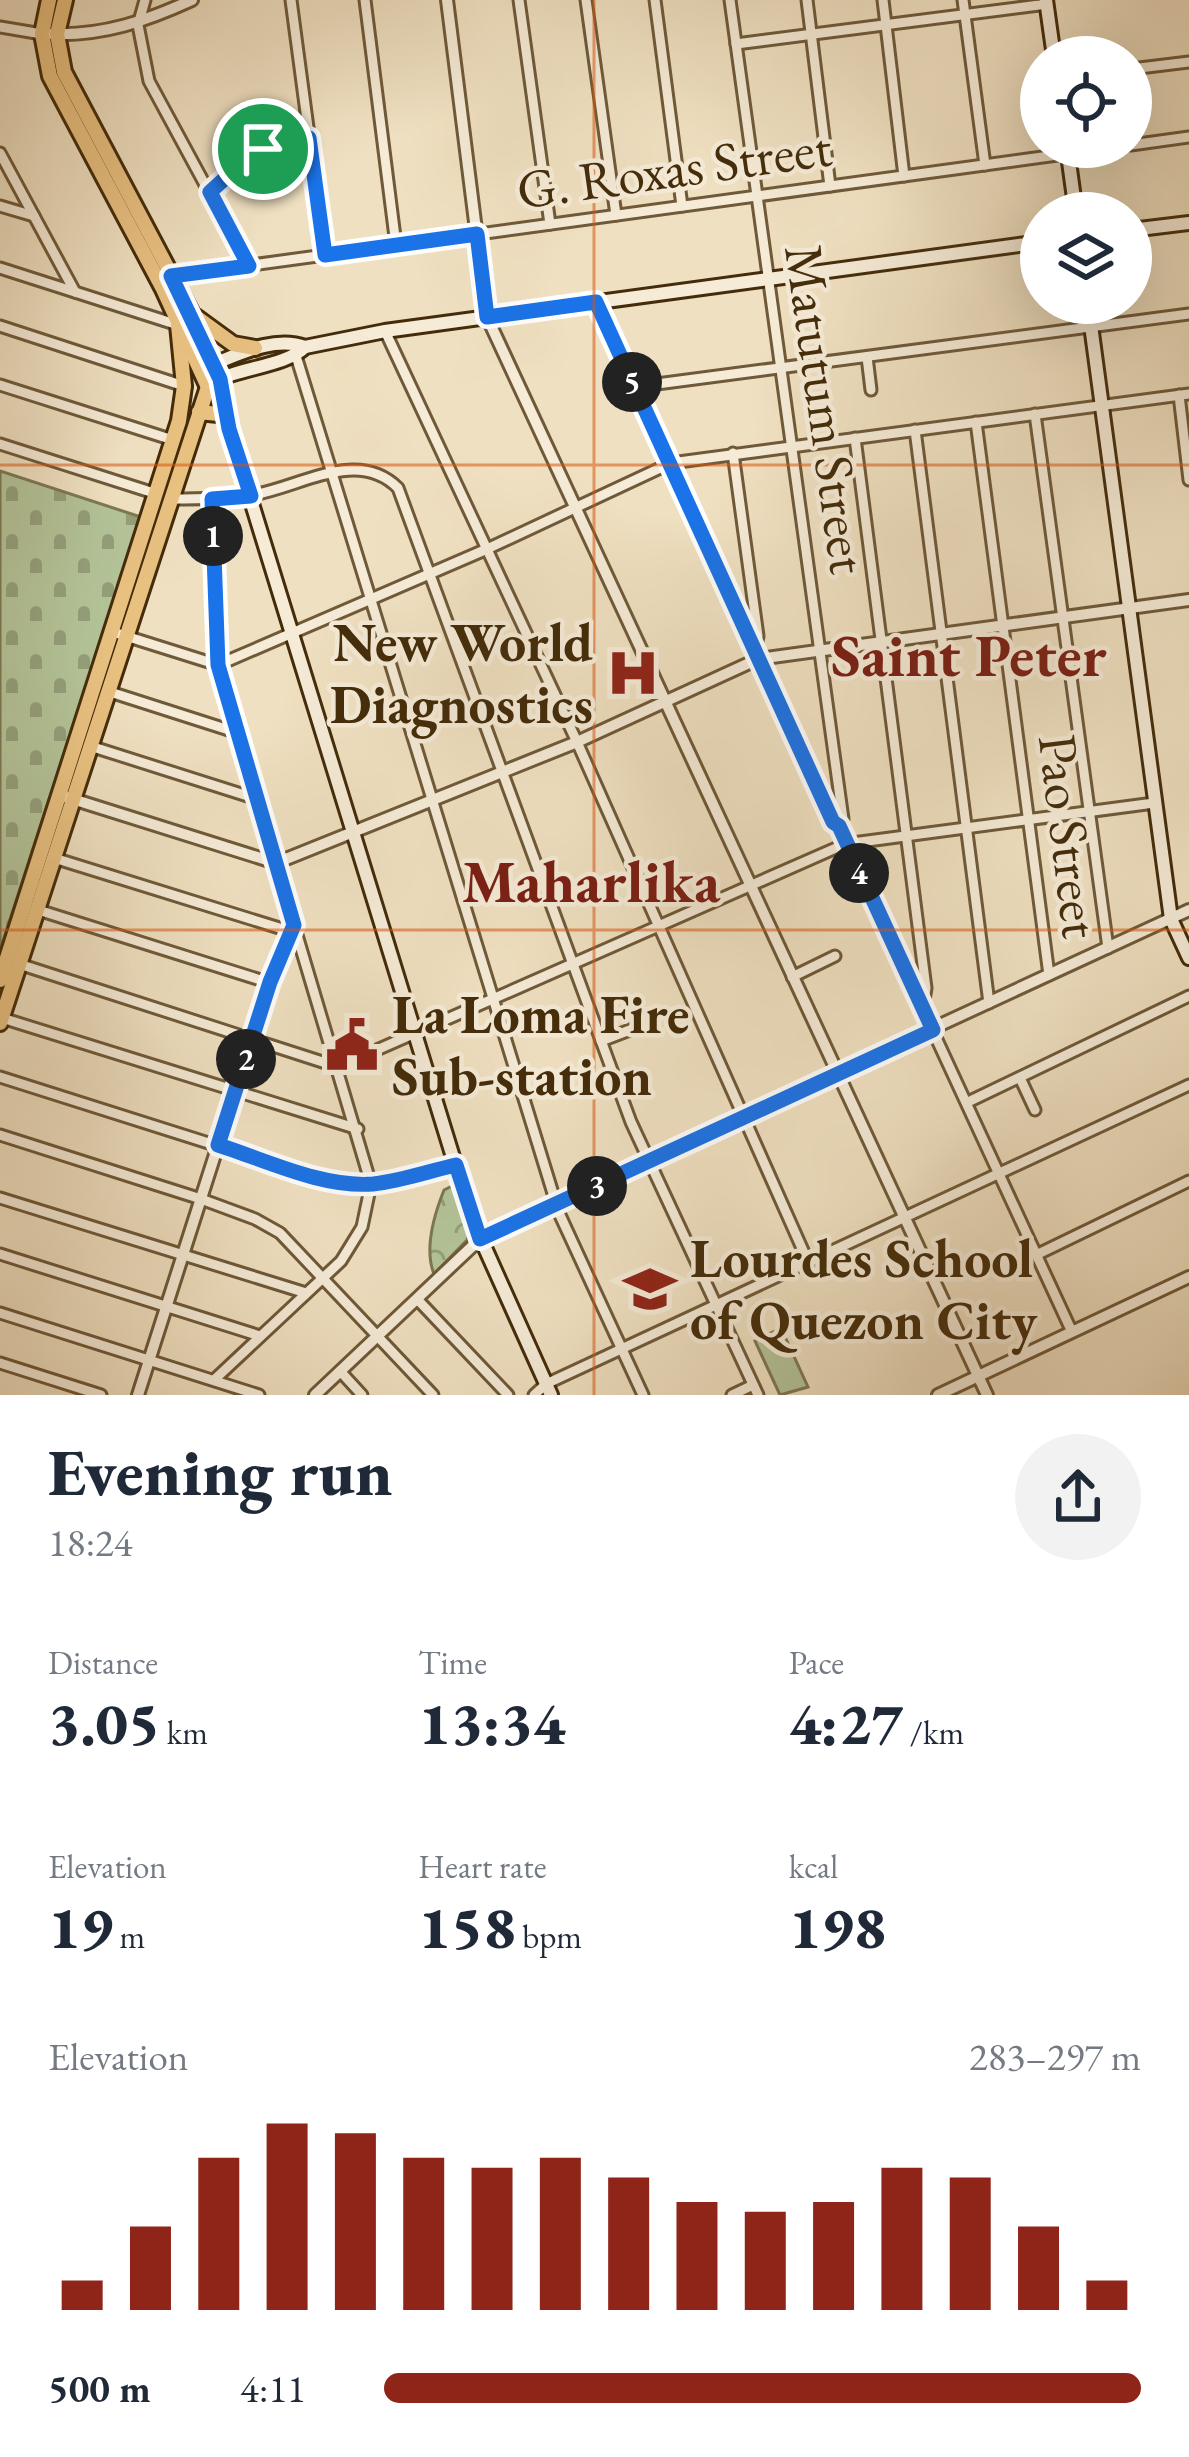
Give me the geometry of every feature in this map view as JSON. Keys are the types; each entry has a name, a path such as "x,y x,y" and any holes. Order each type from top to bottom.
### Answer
{"main road":[{"path":"49,0 50,34 72,92 192,314 480,1239 549,1389"},
{"path":"1,1021 66,797 164,497 210,375 178,325 59,98 44,59 65,0"},
{"path":"1046,2 1051,36"},
{"path":"1152,227 1189,223"},
{"path":"210,375 385,331 1020,245"},
{"path":"192,314 233,344 255,348 294,343 301,351"},
{"path":"1091,324 1171,919 1189,958"},
{"path":"164,497 184,386 178,325"},
{"path":"184,386 255,348"},
{"path":"223,413 231,386 249,366"},
{"path":"199,412 223,413"},
{"path":"0,980 54,858 66,797 90,746 119,634"}],"street":[{"path":"145,0 138,25 154,92 249,266"},
{"path":"0,27 50,34 138,25 192,0"},
{"path":"291,0 325,255"},
{"path":"364,0 396,245"},
{"path":"447,0 487,317 987,1395"},
{"path":"519,0 550,224"},
{"path":"586,0 616,215"},
{"path":"656,0 682,206"},
{"name":"Matutum Street","path":"730,0 843,819 839,826"},
{"path":"807,0 830,185"},
{"path":"883,0 904,176"},
{"path":"963,0 985,165"},
{"path":"736,44 1046,2"},
{"path":"1152,66 1189,62"},
{"path":"1152,142 1189,137"},
{"path":"210,192 254,152 309,138"},
{"path":"0,153 75,292"},
{"name":"G. Roxas Street","path":"171,276 1020,159"},
{"path":"0,206 34,216"},
{"path":"0,268 178,325"},
{"path":"596,302 1072,1332"},
{"path":"634,387 1189,314"},
{"path":"0,326 184,386"},
{"path":"385,331 577,742 808,1264"},
{"path":"301,351 332,473 556,1204 643,1395"},
{"path":"867,357 871,390"},
{"path":"0,385 173,440"},
{"path":"119,634 218,665 487,549 671,463 734,453 1184,395 1189,480"},
{"path":"1036,414 1108,948"},
{"name":"Pao Street","path":"976,422 1049,975"},
{"path":"916,430 989,1003"},
{"path":"855,438 908,835 926,988 923,1007"},
{"path":"0,444 164,497 251,496 332,473 368,469 380,472 398,488 648,1162 755,1390 732,1395"},
{"path":"734,453 758,636 756,655"},
{"path":"212,499 218,665 371,1184 353,1245 214,1380"},
{"path":"66,797 276,862 577,742 756,655 1189,600"},
{"path":"107,691 236,731"},
{"path":"90,746 257,799"},
{"path":"19,964 338,1067 845,844 1154,803"},
{"path":"54,858 292,928"},
{"path":"31,908 270,982"},
{"path":"315,1395 480,1239 1189,910"},
{"path":"138,1395 270,982 292,928"},
{"path":"792,977 836,956"},
{"path":"968,1102 1189,996"},
{"path":"1,1021 358,1129"},
{"path":"601,1041 644,1025"},
{"path":"0,1077 322,1179 371,1184 456,1165"},
{"path":"1020,1078 1035,1110"},
{"path":"534,1395 621,1349 1189,1085"},
{"path":"0,1135 201,1199 280,1233 433,1395"},
{"path":"1036,1255 1189,1181"},
{"path":"0,1198 306,1293"},
{"path":"0,1253 260,1336"},
{"path":"938,1395 1189,1277"},
{"path":"417,1299 508,1395"},
{"path":"0,1313 259,1395"},
{"path":"0,1363 100,1395"},
{"path":"340,1371 362,1395"}],"green space":[{"path":"0,471 141,517 0,950"},
{"path":"454,1185 470,1231 434,1274 430,1243 434,1221 444,1190"},
{"path":"781,1328 808,1387 780,1395 755,1341"}],"place":[{"name":"New World Diagnostics","path":"633,673"},
{"name":"La Loma Fire Sub-station","path":"352,1045"},
{"name":"Lourdes School of Quezon City","path":"650,1289"}],"district":[{"name":"Saint Peter","path":"969,655"},
{"name":"Maharlika","path":"591,881"}],"route":[{"path":"309,138 325,255 477,234 487,317 596,302 933,1030 480,1239 456,1165 371,1184 346,1182 322,1179 218,1145 270,982 294,925 218,665 212,499 251,496 229,429 220,379 171,276 249,266 210,192 251,154 263,149 309,138"}]}
